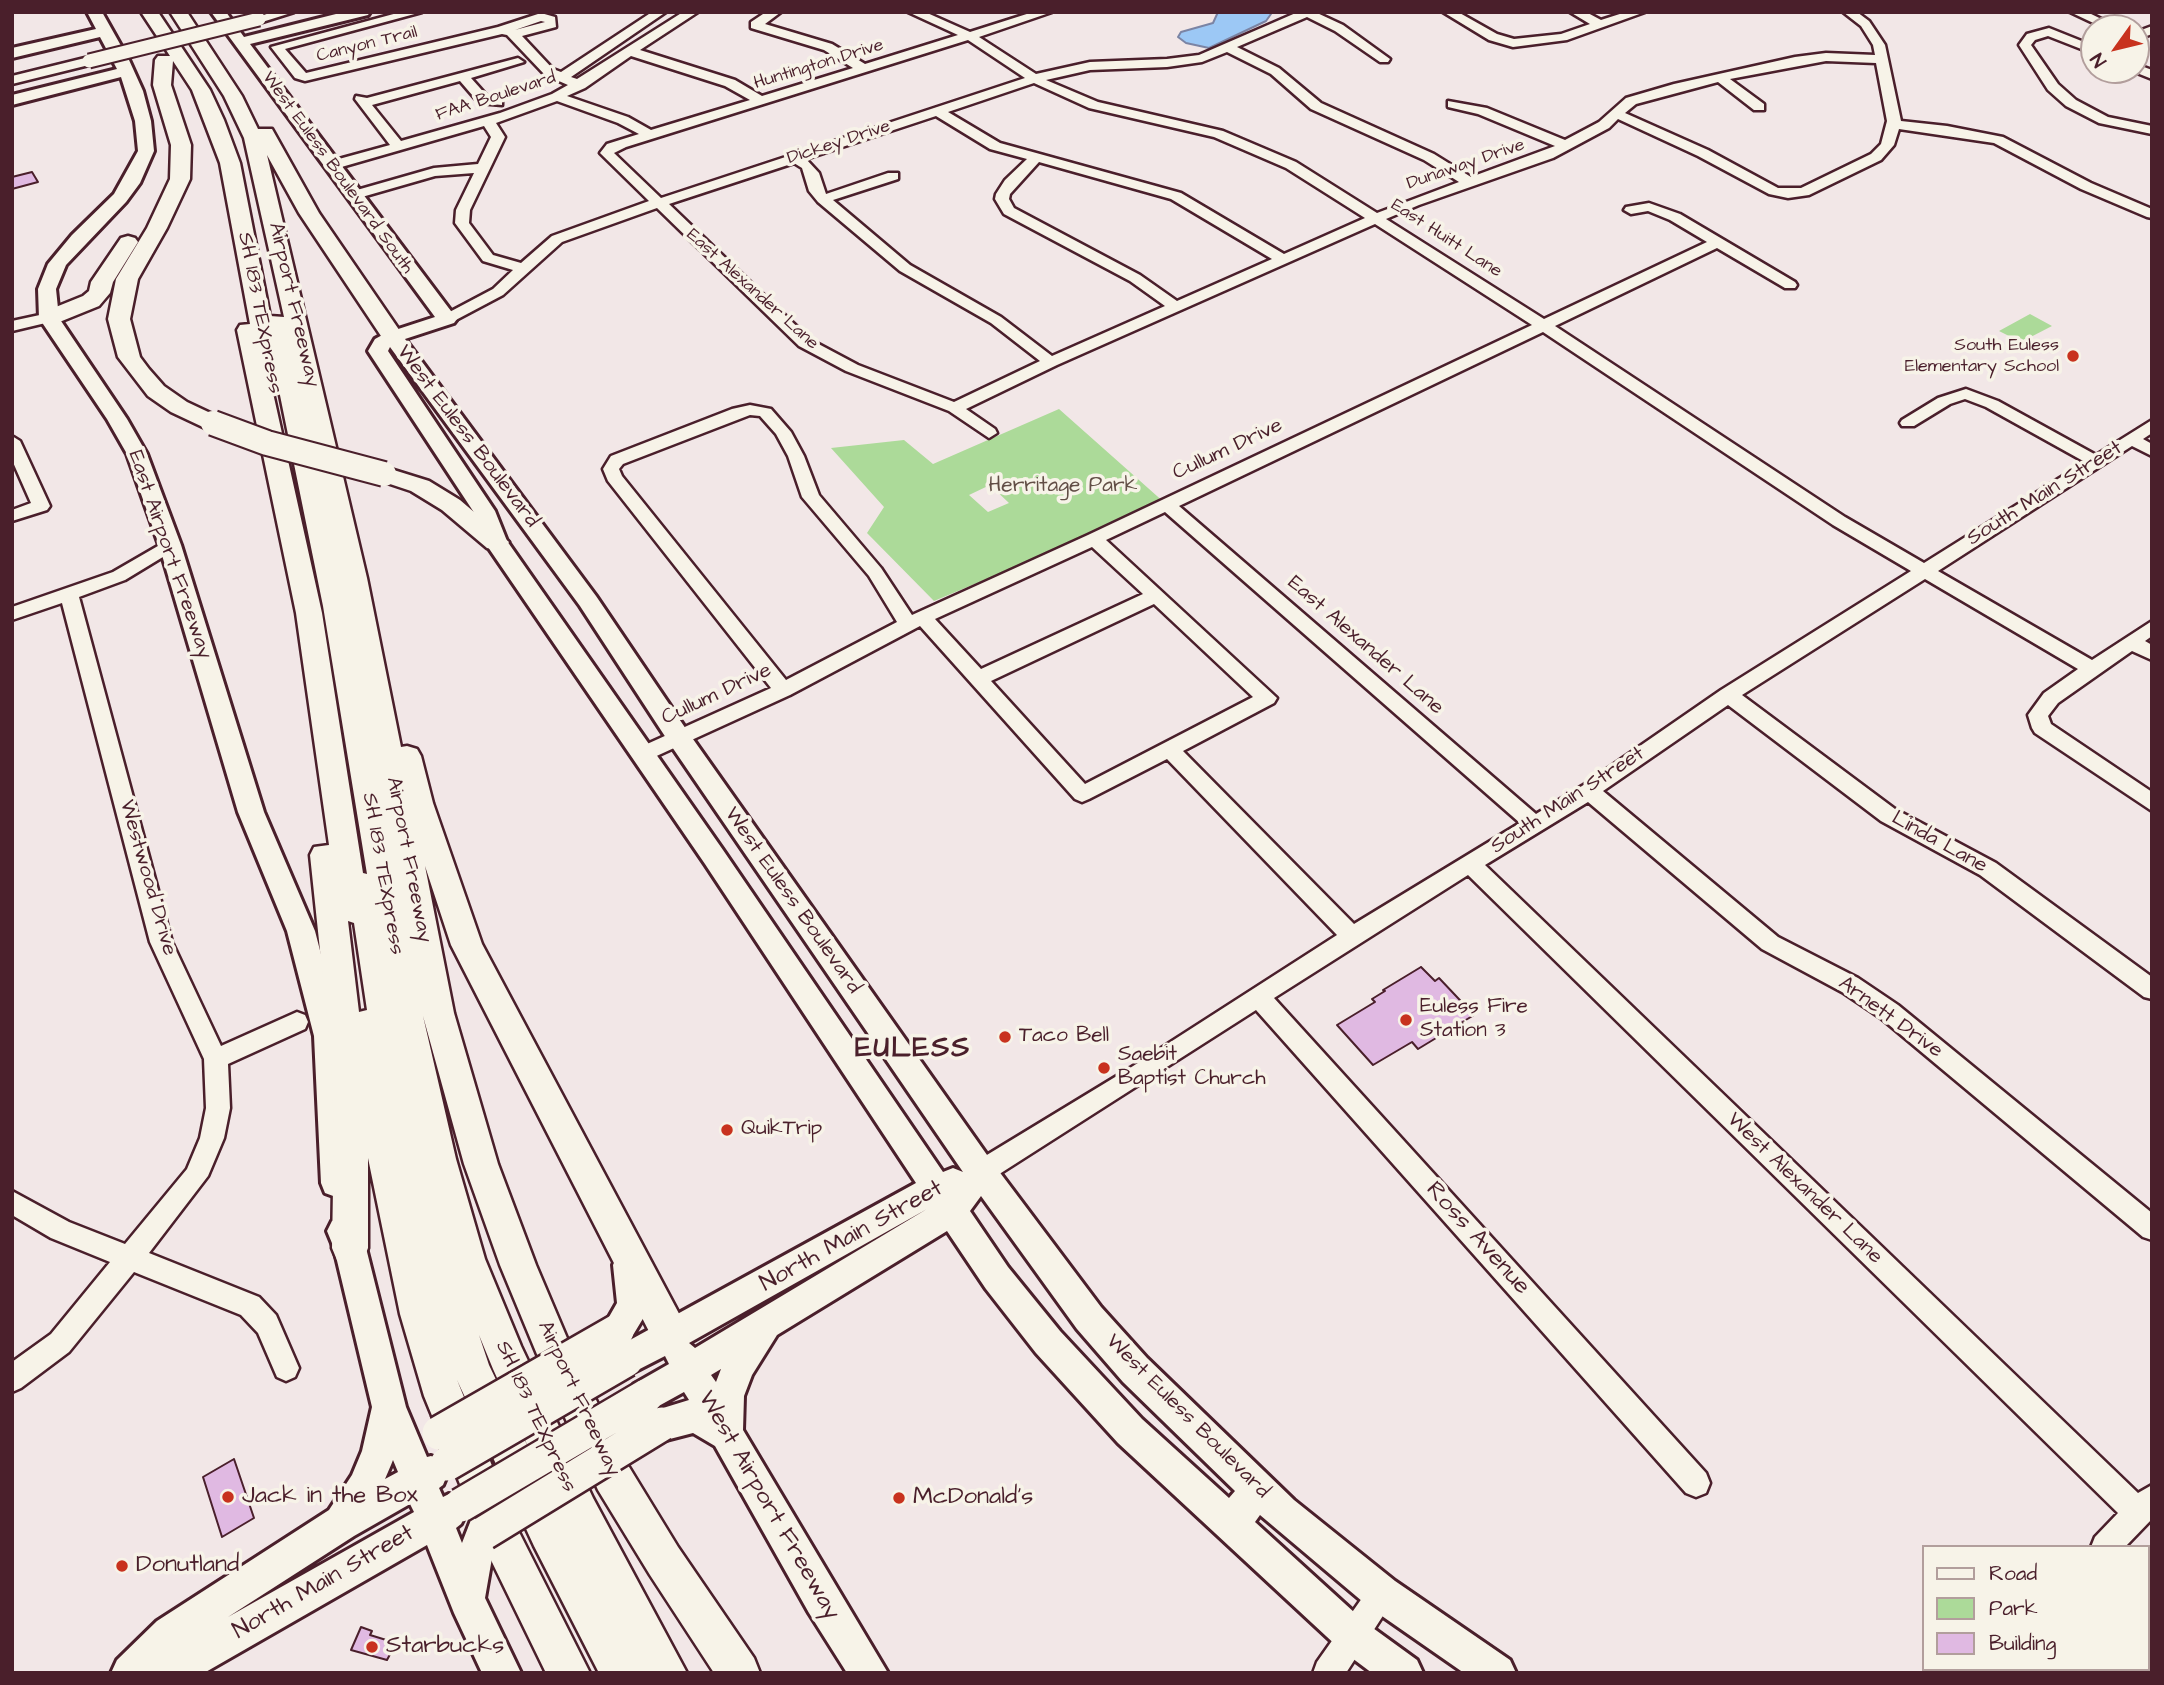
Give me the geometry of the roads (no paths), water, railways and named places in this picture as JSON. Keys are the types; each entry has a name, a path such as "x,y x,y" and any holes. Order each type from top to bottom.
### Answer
{"highway":[{"path":"132,12 164,60 199,124 219,187 272,455 309,613 360,955 379,1125 419,1314 443,1396 505,1546 569,1673"},
{"name":"SH 183 TEXpress","path":"149,12 208,104 230,163 319,611 387,1033 440,1275 472,1370 548,1532 622,1673"},
{"name":"SH 183 TEXpress","path":"162,12 227,118 241,159 336,606 406,1014 439,1159 467,1259 506,1356 574,1500 646,1640 666,1673"},
{"name":"Airport Freeway","path":"178,12 233,96 253,138 259,159 354,578 438,1013 481,1164 549,1339 612,1476 664,1561 739,1673"},
{"path":"164,60 162,85 181,145 180,179 158,228 127,279 121,299 119,319 129,357 156,391 179,407 267,443 420,486 451,505 496,542"},
{"path":"233,96 260,124 309,213 393,337"},
{"path":"49,318 85,305 99,293 126,244 170,187 180,179"},
{"path":"354,578 375,627 418,803 467,945 671,1336"},
{"path":"309,613 300,640 308,736 330,892 348,1055 351,1129 350,1248"}],"main road":[{"path":"218,12 238,39 254,45 288,30"},
{"path":"238,39 363,12"},
{"path":"12,53 71,39 102,26 127,72 146,141 141,164 120,198 57,264 47,289 49,318"},
{"name":"West Euless Boulevard South","path":"238,39 447,319"},
{"path":"12,100 127,72"},
{"name":"East Airport Freeway","path":"49,318 117,419 137,454 170,545 251,812 302,931 328,1036 338,1217 350,1248"},
{"name":"Dickey Drive","path":"393,337 447,319"},
{"name":"West Euless Boulevard","path":"1404,1673 1353,1636 1130,1431 1048,1342 997,1278 643,754 496,542 484,511 378,351 382,343 393,337 589,601 679,738 981,1172 1089,1318 1135,1370 1258,1489 1382,1594 1497,1673"},
{"path":"423,416 447,408"},
{"name":"North Main Street","path":"131,1673 174,1669 448,1513 654,1410 689,1370 773,1320 981,1172"},
{"name":"North Main Street","path":"131,1673 170,1634 434,1459 622,1345 671,1336 943,1200"},
{"path":"341,1523 364,1487 379,1454 389,1407 350,1248"},
{"path":"622,1345 634,1307 628,1254"},
{"path":"726,1434 727,1396 739,1365 773,1320"},
{"name":"West Airport Freeway","path":"671,1336 822,1600 869,1673"},
{"path":"389,1407 434,1459"},
{"path":"389,1407 419,1434 434,1459 467,1600 502,1673"},
{"path":"467,1600 474,1558 484,1533 654,1410 696,1415 726,1434"},
{"path":"1231,1526 1258,1489"}],"street":[{"path":"12,80 86,58 257,15 288,12"},
{"name":"Canyon Trail","path":"416,12 277,47 299,75 305,77 508,32 549,72 580,85"},
{"path":"638,12 656,14"},
{"path":"775,12 755,24 828,47 864,69"},
{"name":"East Huitt Lane","path":"914,12 970,36 1035,79 1094,105 1202,130 1291,165 1545,326 1839,521 2092,669"},
{"name":"Huntington Drive","path":"608,156 608,150 612,147 1046,12"},
{"path":"1448,12 1493,37 1513,43 1563,37 1639,12"},
{"path":"1576,12 1601,25"},
{"path":"1617,114 1703,153 1774,191 1788,194 1804,192 1876,157 1887,145 1893,124 1884,59 1872,32 1849,12"},
{"name":"FAA Boulevard","path":"333,165 488,121 557,97 632,52 689,13"},
{"path":"1308,13 1351,35 1384,59"},
{"name":"Dickey Drive","path":"447,319 498,292 557,239 658,203 1035,79 1074,68 1184,62 1229,48 1308,13"},
{"path":"561,77 656,14"},
{"path":"2080,44 2049,32 2031,37 2025,45 2031,57 2061,95 2082,110 2104,120 2152,130"},
{"path":"1229,48 1275,71 1316,106 1429,157 1470,183"},
{"path":"632,52 730,83 762,101"},
{"name":"Dunaway Drive","path":"955,408 1175,306 1377,218 1525,165 1567,146 1604,125 1631,101 1795,61 1826,57 1884,59"},
{"path":"12,72 86,58"},
{"path":"398,146 362,101 518,62"},
{"path":"463,77 484,100 497,102"},
{"path":"1720,78 1759,107"},
{"path":"557,97 623,120 652,135"},
{"path":"1453,104 1482,111 1567,146"},
{"path":"938,111 983,141 1176,196 1283,259"},
{"path":"488,121 498,137 463,210 465,229 488,258 524,269"},
{"path":"1893,124 1998,139 2086,186 2152,214"},
{"name":"East Alexander Lane","path":"608,156 805,343 852,368 955,408 989,433"},
{"path":"793,158 807,165 813,173 816,191 823,199 905,268 996,320 1051,362"},
{"path":"1035,158 1003,194 1002,199 1009,211 1135,278 1175,306"},
{"path":"355,195 434,172 484,168"},
{"path":"823,199 893,176"},
{"path":"1631,210 1648,206 1675,217 1790,285"},
{"name":"Cullum Drive","path":"643,754 783,690 915,620 1094,539 1719,242"},
{"path":"12,326 49,318"},
{"path":"1908,423 1944,401 1966,394 1992,404 2097,462"},
{"path":"783,690 614,477 611,469 617,460 738,412 765,412 783,432 796,456 811,497 915,620 977,679 1082,794 1267,698 1094,539"},
{"name":"South Main Street","path":"981,1172 1352,936 1589,791 1728,695 2152,425"},
{"path":"2131,439 2152,451"},
{"path":"12,441 41,506 12,516"},
{"name":"East Alexander Lane","path":"1166,504 1533,823"},
{"path":"12,614 119,576 170,545"},
{"name":"Westwood Drive","path":"12,1379 60,1343 196,1176 212,1138 218,1108 216,1059 161,942 69,595"},
{"path":"977,679 1155,596"},
{"path":"2152,627 2042,707 2038,715 2042,728 2152,803"},
{"path":"2131,642 2152,654"},
{"name":"Linda Lane","path":"1728,695 1888,815 1987,869 2152,990"},
{"path":"1169,749 1352,936"},
{"name":"Arnett Drive","path":"1589,791 1770,943 1850,985 1891,1012 2152,1229"},
{"name":"West Alexander Lane","path":"1470,864 2145,1506"},
{"name":"Ross Avenue","path":"1258,996 1696,1483"},
{"path":"216,1059 297,1022"},
{"path":"12,1202 60,1230 250,1306 267,1324 286,1368"},
{"path":"2107,1545 2145,1506"},
{"path":"1328,1673 1382,1594"}],"water":[{"path":"1218,12 1271,14 1266,21 1209,48 1186,43 1178,37 1181,32 1213,23"}],"place":[{"name":"South Euless Elementary School","path":"2073,356"},
{"name":"Euless Fire Station 3","path":"1406,1020"},
{"name":"Taco Bell","path":"1005,1037"},
{"name":"Saebit Baptist Church","path":"1104,1068"},
{"name":"QuikTrip","path":"727,1130"},
{"name":"Jack in the Box","path":"228,1497"},
{"name":"McDonald's","path":"899,1498"},
{"name":"Donutland","path":"122,1566"},
{"name":"Starbucks","path":"372,1647"}],"district":[{"name":"EULESS","path":"913,1050"}],"park label":[{"name":"Herritage Park","path":"1063,487"}]}
